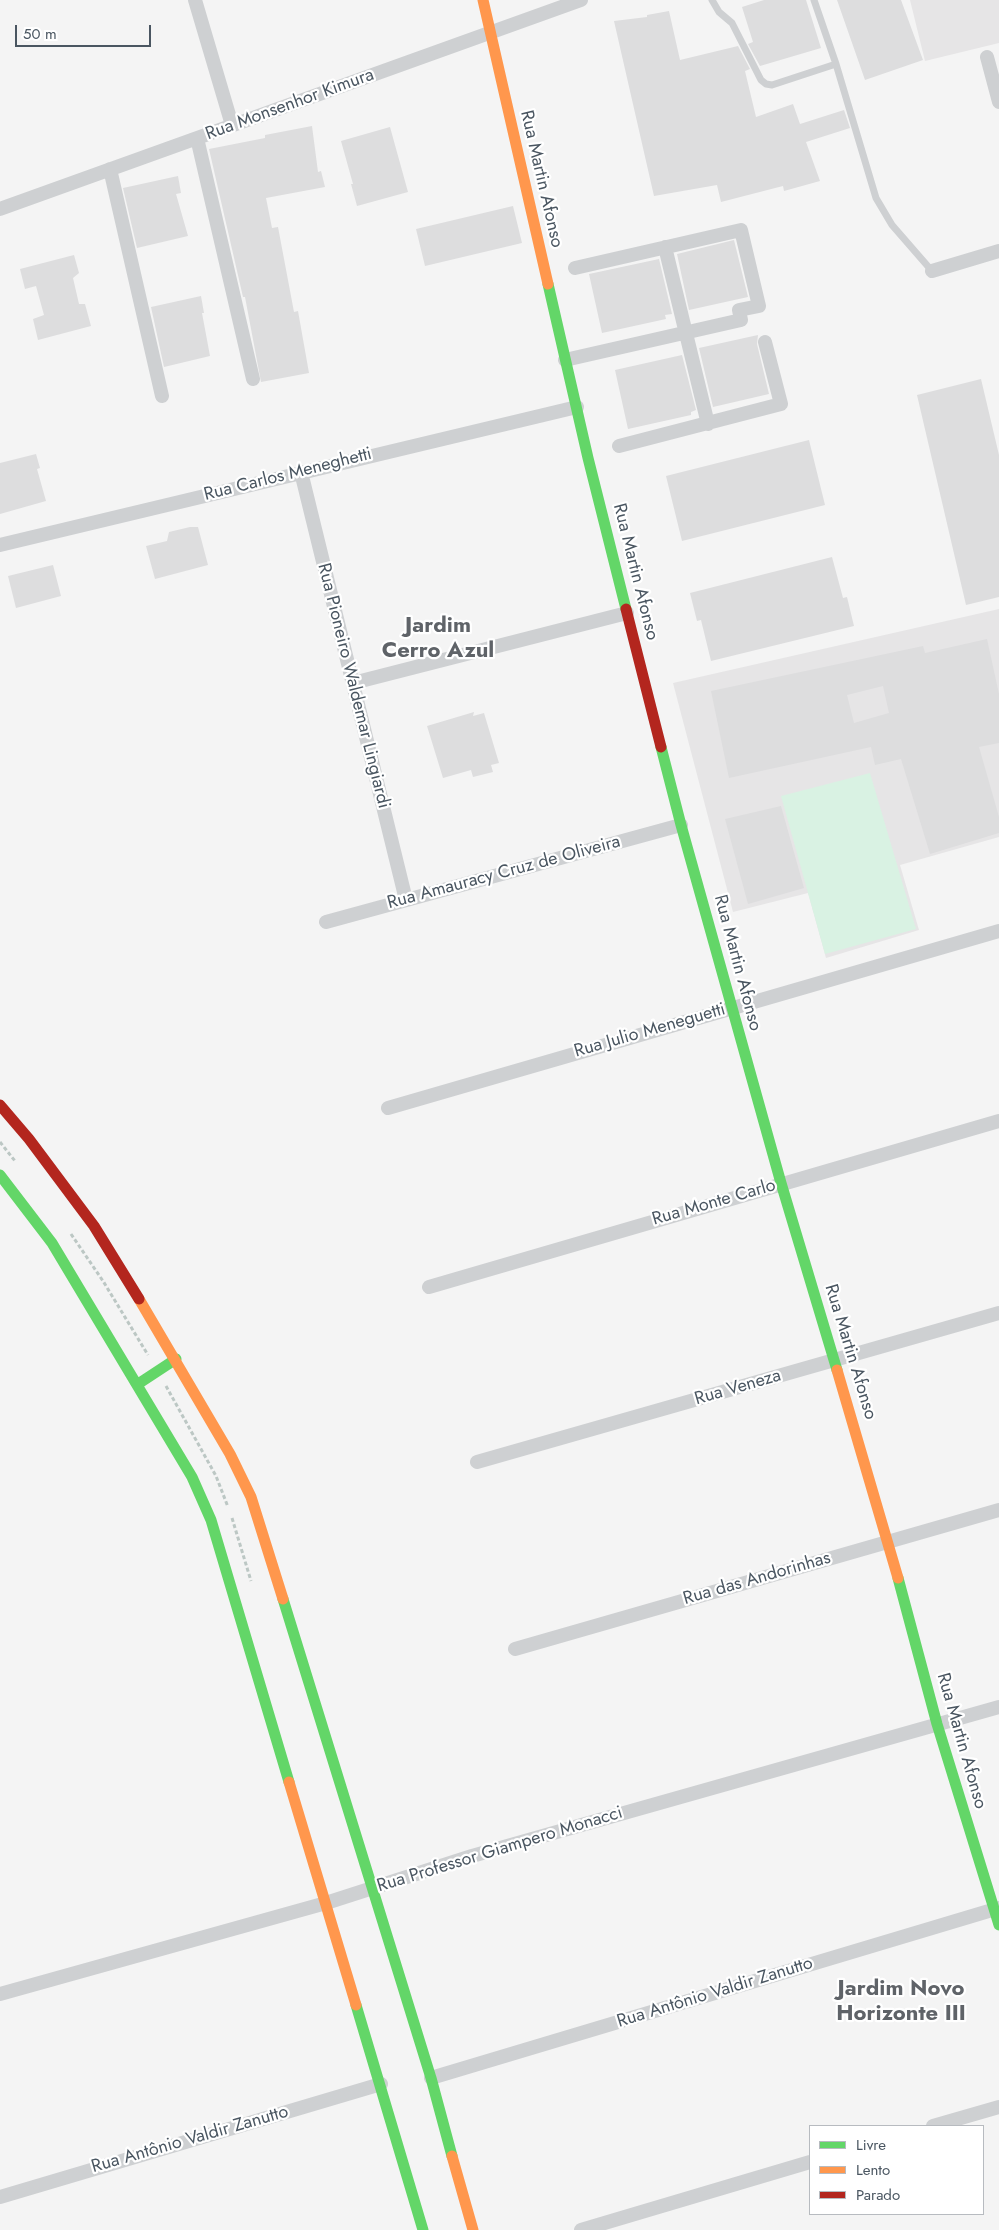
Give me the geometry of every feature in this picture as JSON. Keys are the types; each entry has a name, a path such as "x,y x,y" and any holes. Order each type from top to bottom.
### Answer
{"main road":[{"name":"Rua Martin Afonso","path":"483,0 588,458 682,825 781,1183 888,1541 936,1724 996,1908 999,1925"},
{"path":"0,1106 28,1139 94,1226 176,1359 230,1454 251,1497 430,2078 473,2230"},
{"path":"0,1175 52,1243 192,1477 211,1520 381,2084 423,2230"},
{"path":"138,1384 176,1359"}],"street":[{"path":"195,0 232,125"},
{"name":"Rua Monsenhor Kimura","path":"0,209 580,0"},
{"path":"987,57 999,102"},
{"path":"197,138 253,379"},
{"path":"110,169 162,396"},
{"path":"566,360 741,320 739,310 759,306 742,230 575,268"},
{"path":"665,247 708,424"},
{"path":"932,271 999,251"},
{"path":"619,446 781,404 765,342"},
{"name":"Rua Carlos Meneghetti","path":"0,545 577,407"},
{"name":"Rua Pioneiro Waldemar Lingiardi","path":"301,472 406,900"},
{"path":"352,683 627,613"},
{"name":"Rua Amauracy Cruz de Oliveira","path":"326,922 682,825"},
{"name":"Rua Julio Meneguetti","path":"388,1108 999,930"},
{"name":"Rua Monte Carlo","path":"429,1287 999,1121"},
{"name":"Rua Veneza","path":"477,1462 999,1314"},
{"name":"Rua das Andorinhas","path":"515,1649 999,1510"},
{"name":"Rua Professor Giampero Monacci","path":"0,1994 326,1903 472,1856 999,1707"},
{"name":"Rua Antônio Valdir Zanutto","path":"430,2078 996,1908"},
{"name":"Rua Antônio Valdir Zanutto","path":"0,2197 381,2084"},
{"path":"936,2125 999,2107"},
{"path":"581,2230 809,2162"}],"lane":[{"path":"712,0 719,12 732,23 761,80 766,84 772,85 836,64"},
{"path":"814,0 836,64 876,198 892,226 932,271"}],"shaded area":[{"path":"910,0 999,0 999,43 925,61"},
{"path":"999,609 999,837 900,865 919,930 826,958 808,893 733,912 673,683"}],"green space":[{"path":"870,773 916,929 825,954 781,796"}],"building":[{"path":"764,0 806,0 821,48 760,66 748,44 753,42 742,7"},
{"path":"837,0 901,0 923,60 865,80"},
{"path":"669,11 680,60 738,46 750,69 745,71 756,117 793,104 800,124 844,110 850,128 806,142 820,181 784,191 783,186 721,202 717,185 654,196 614,21 647,17 647,15"},
{"path":"312,126 318,172 321,171 325,187 266,198 272,228 278,227 294,312 298,311 309,373 261,382 245,297 243,297 209,149"},
{"path":"390,127 408,192 357,206 341,141"},
{"path":"178,176 181,193 176,194 188,236 137,248 123,188"},
{"path":"513,206 522,243 425,266 416,229"},
{"path":"734,240 748,297 689,310 677,254"},
{"path":"74,255 79,273 73,278 79,304 85,304 91,326 38,340 33,319 44,315 36,286 25,289 20,269"},
{"path":"659,259 672,314 665,315 666,319 602,333 589,274"},
{"path":"201,296 204,313 202,313 210,356 164,367 151,307"},
{"path":"758,335 757,344 769,394 713,407 699,348"},
{"path":"682,355 696,410 691,412 691,415 628,429 615,370"},
{"path":"981,379 999,455 999,597 966,605 917,395"},
{"path":"809,440 825,505 682,541 666,476"},
{"path":"36,454 40,468 37,469 46,501 0,514 0,463"},
{"path":"198,527 208,565 155,579 146,546 167,541 169,532"},
{"path":"832,557 843,598 847,597 854,626 711,661 701,620 697,621 690,593"},
{"path":"53,565 61,596 16,608 8,576"},
{"path":"987,639 999,694 999,743 979,747 999,817 999,833 930,854 901,759 875,765 871,747 729,778 711,691 923,646 925,653","holes":["883,686 889,713 854,723 847,695"]},
{"path":"474,712 473,716 484,713 499,763 491,765 493,772 473,777 471,770 443,778 427,726"},
{"path":"781,806 804,888 748,904 725,819"}],"traffic: fast":[{"path":"548,284 588,458 626,609"},
{"path":"661,747 781,1183 837,1370"},
{"path":"0,1175 52,1243 192,1477 211,1520 289,1782"},
{"path":"138,1384 176,1359"},
{"path":"898,1578 937,1724 999,1925"},
{"path":"283,1599 431,2078 452,2156"},
{"path":"356,2005 423,2230"}],"traffic: slow":[{"path":"483,0 548,284"},
{"path":"139,1299 230,1454 251,1497 283,1599"},
{"path":"837,1370 898,1578"},
{"path":"289,1782 356,2005"},
{"path":"452,2156 473,2230"}],"traffic: jam":[{"path":"626,609 661,747"},
{"path":"0,1105 29,1139 94,1226 139,1299"}],"district":[{"name":"Jardim Cerro Azul","path":"438,640"},
{"name":"Jardim Novo Horizonte III","path":"901,2002"}]}
